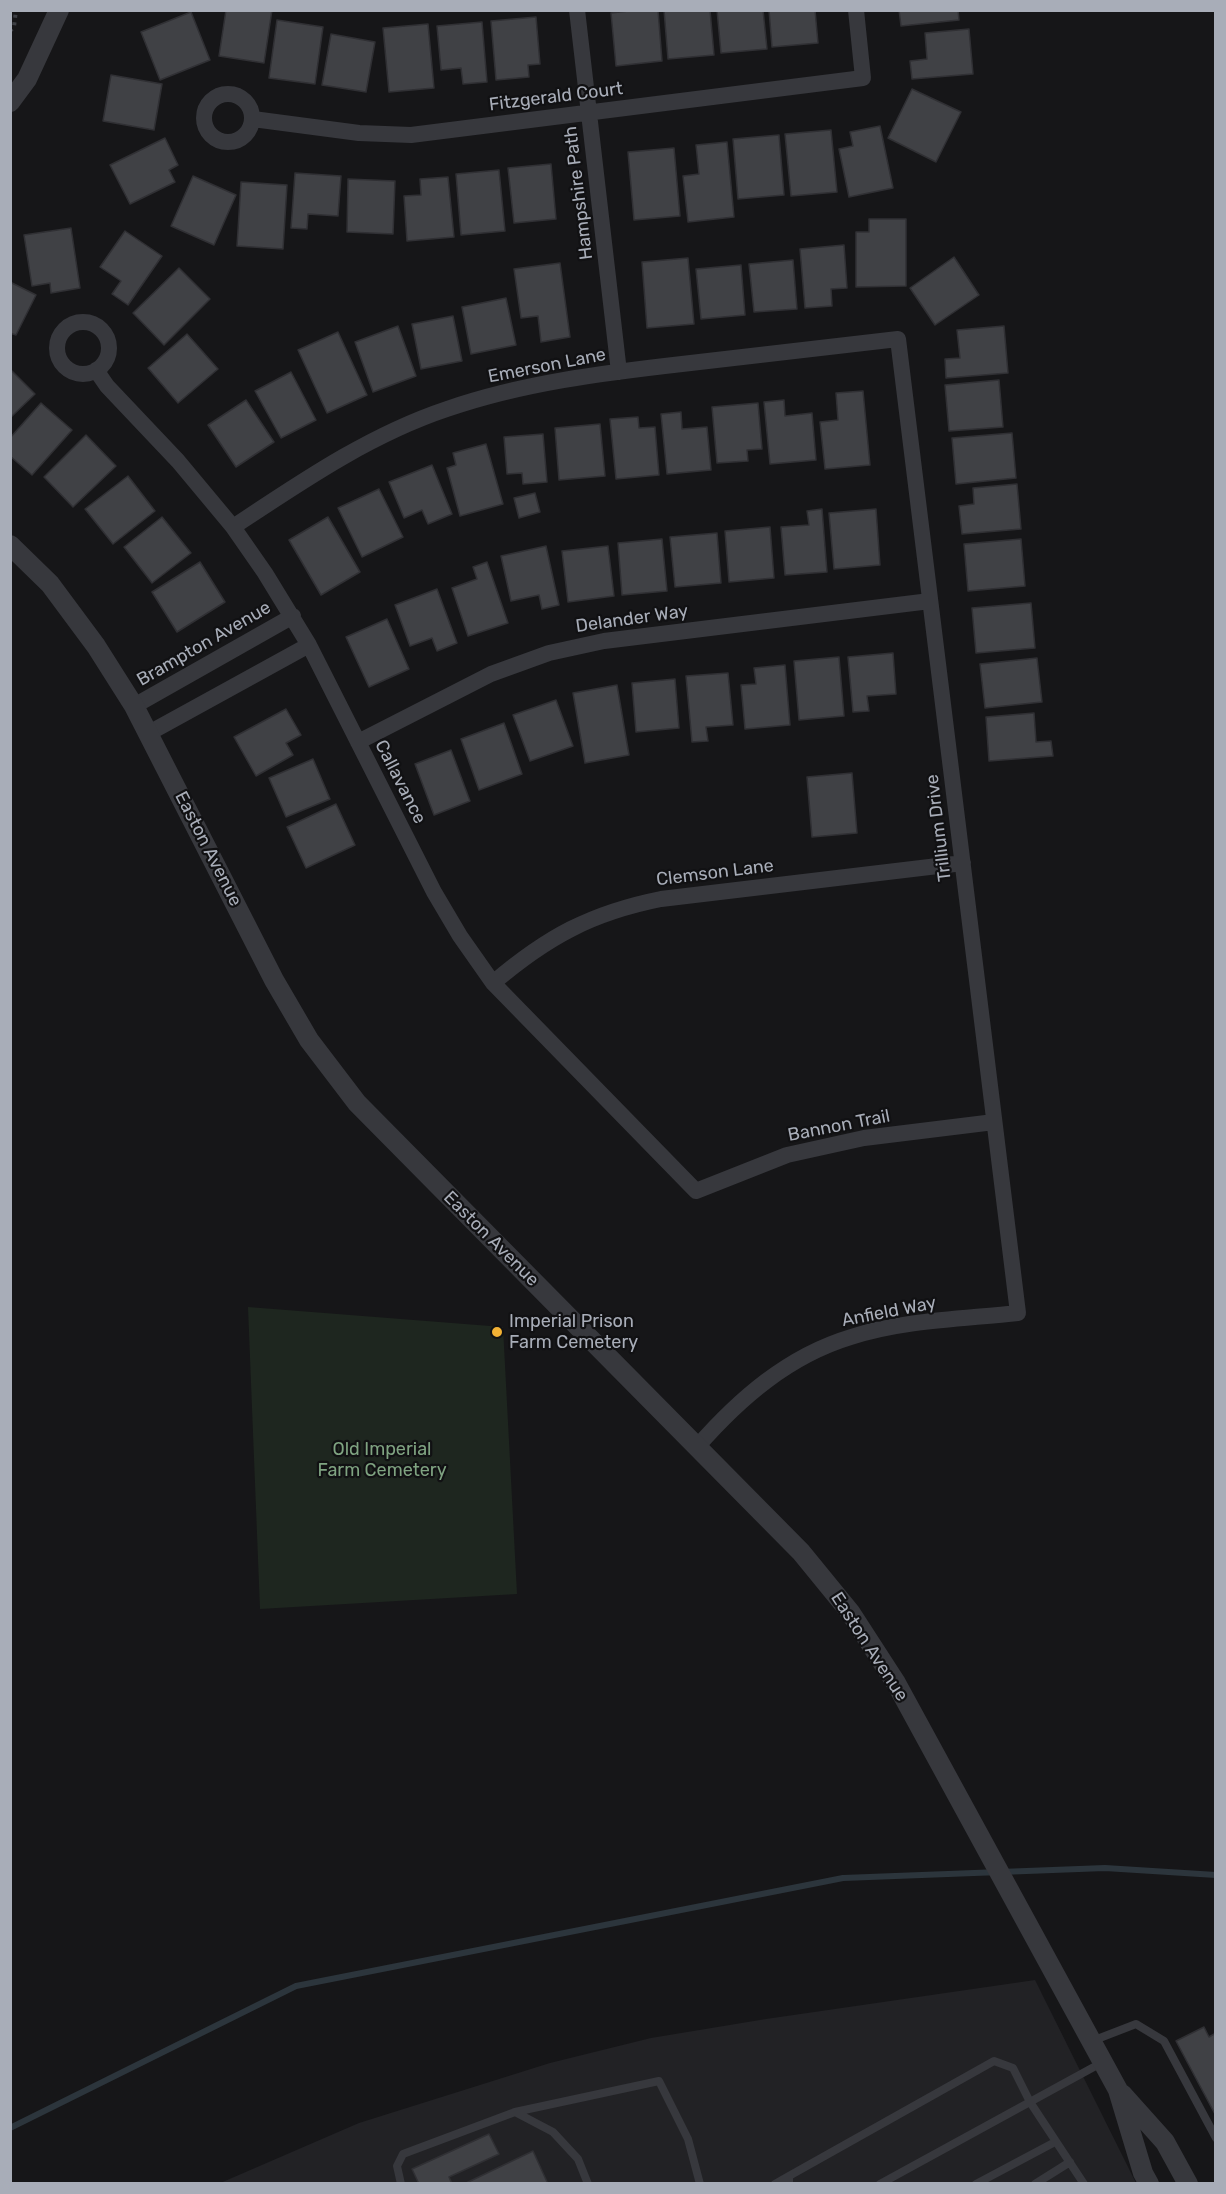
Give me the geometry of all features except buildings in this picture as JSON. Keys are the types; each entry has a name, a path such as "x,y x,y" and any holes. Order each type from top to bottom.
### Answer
{"street":[{"path":"10,102 27,79 59,10"},
{"name":"Hampshire Path","path":"577,10 619,372"},
{"name":"Fitzgerald Court","path":"253,119 359,132 411,135 863,78 856,10"},
{"name":"Emerson Lane","path":"233,527 317,471 379,437 447,409 533,386 619,372 898,339"},
{"name":"Trillium Drive","path":"898,339 1018,1313"},
{"name":"Callavance","path":"96,370 107,386 178,461 233,527 293,616 435,892 460,936 493,983 696,1191"},
{"name":"Easton Avenue","path":"10,545 50,584 96,646 134,706 274,980 309,1040 357,1103 801,1552 850,1612 896,1683 1118,2090 1143,2173 1149,2184"},
{"name":"Delander Way","path":"358,742 491,674 549,653 604,641 930,601"},
{"name":"Brampton Avenue","path":"134,706 293,616"},
{"path":"149,733 309,645"},
{"name":"Clemson Lane","path":"493,983 548,940 588,919 625,906 661,899 963,864"},
{"name":"Bannon Trail","path":"696,1191 787,1155 864,1138 994,1122"},
{"name":"Anfield Way","path":"697,1447 724,1416 762,1383 804,1356 851,1337 908,1325 1018,1313"},
{"name":"Easton Avenue","path":"1118,2090 1165,2142 1188,2184"}],"lane":[{"path":"1092,2042 1136,2024 1164,2041 1215,2138"},
{"path":"775,2184 789,2180 994,2061 1013,2068 1030,2102 1084,2184"},
{"path":"880,2184 897,2179 1103,2062"},
{"path":"401,2184 398,2166 403,2154 515,2112 658,2081 688,2139 700,2184"},
{"path":"515,2112 553,2132 578,2159 588,2184"},
{"path":"976,2184 1055,2142"},
{"path":"1035,2184 1070,2162"}],"path":[{"path":"10,31 14,27 16,10"}],"shaded area":[{"path":"1035,1980 1136,2183 218,2184 359,2123 550,2063 651,2038"}],"green space":[{"name":"Old Imperial Farm Cemetery","path":"248,1307 503,1327 517,1594 260,1609"}],"waterway":[{"path":"10,2128 296,1986 843,1878 1105,1868 1216,1875"}],"place":[{"name":"Imperial Prison Farm Cemetery","path":"497,1332"}]}
